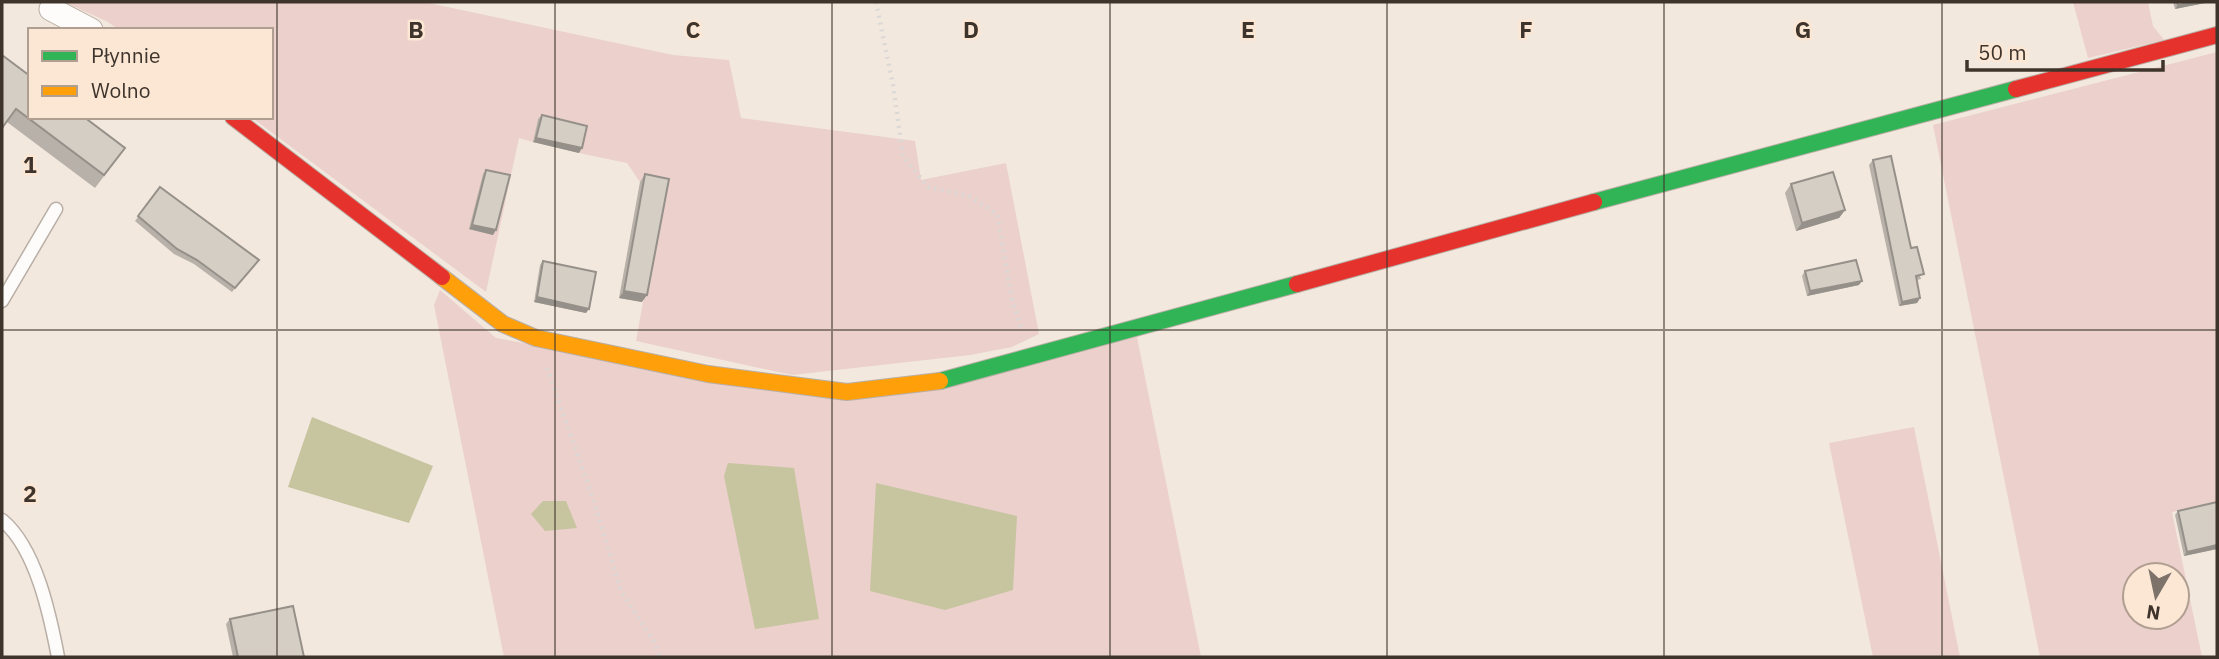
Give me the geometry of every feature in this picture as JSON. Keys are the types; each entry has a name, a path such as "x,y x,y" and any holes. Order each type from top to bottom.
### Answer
{"street":[{"path":"51,9 87,28"},
{"path":"236,119 503,324 536,338 708,374 847,392 932,383 1348,271 1533,218 2217,35"}],"lane":[{"path":"2,301 55,209"},
{"path":"2,520 29,554 58,657"}],"path":[{"path":"876,2 893,85 903,156 928,187 969,196 998,214 1012,300 1031,357"},
{"path":"536,338 592,496 621,591 655,643 660,657"}],"shaded area":[{"path":"64,2 424,2 673,55 729,60 741,118 915,141 921,180 1006,163 1039,334 1012,347 970,355 792,375 636,341 664,186 640,182 627,163 579,153 584,131 538,119 533,142 519,138 486,292 254,119 273,119 273,28 117,28"},
{"path":"2073,2 2148,2 2153,26 2164,40 2088,58"},
{"path":"2217,52 2217,503 2172,512 2182,561 2121,561 2121,631 2191,631 2191,604 2202,657 2040,657 1933,125"},
{"path":"440,290 496,338 848,401 1137,337 1201,657 504,657 434,305"},
{"path":"312,417 433,466 409,523 288,487"},
{"path":"1914,427 1960,657 1873,657 1829,443"},
{"path":"728,463 794,468 819,619 755,629 724,476"},
{"path":"876,483 1017,516 1013,590 945,610 870,591"},
{"path":"543,501 566,501 577,528 545,531 531,514"}],"building":[{"path":"2,55 28,74 28,118 16,109 2,128"},
{"path":"542,115 587,126 582,148 536,138"},
{"path":"29,119 87,119 125,148 104,175"},
{"path":"1891,156 1911,248 1917,247 1924,274 1916,276 1920,298 1902,302 1873,160"},
{"path":"486,170 510,175 496,230 472,225"},
{"path":"1833,172 1845,210 1802,223 1791,184"},
{"path":"645,174 669,179 647,295 624,291"},
{"path":"160,187 259,260 235,288 177,249 138,216"},
{"path":"1856,260 1862,281 1810,291 1805,271"},
{"path":"543,261 596,272 589,309 537,297"},
{"path":"2217,502 2217,545 2187,552 2178,511"},
{"path":"293,606 304,657 238,657 230,619"}],"traffic: fast":[{"path":"1594,202 2016,89"},
{"path":"940,381 1297,284"}],"traffic: slow":[{"path":"442,277 503,324 536,338 708,374 847,392 940,381"}],"traffic: jam":[{"path":"2016,89 2217,35"},
{"path":"236,119 442,277"},
{"path":"1297,284 1594,202"}]}
